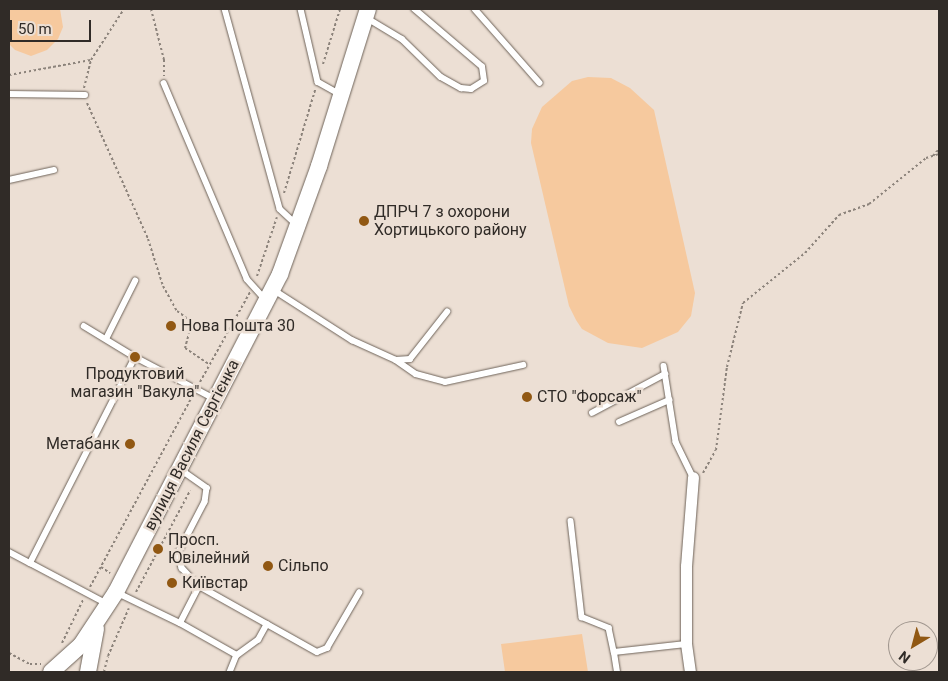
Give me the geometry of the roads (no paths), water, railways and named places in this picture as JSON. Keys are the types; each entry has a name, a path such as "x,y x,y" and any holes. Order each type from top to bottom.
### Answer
{"main road":[{"name":"вулиця Василя Сергієнка","path":"49,668 81,645 98,622 180,469 269,295 299,226 366,13"},
{"name":"вулиця Василя Сергієнка","path":"88,672 98,622"}],"street":[{"path":"690,672 686,644 686,566 694,490 693,477"}],"lane":[{"path":"225,9 280,209 299,226"},
{"path":"301,9 318,82 340,94"},
{"path":"366,13 402,39 441,77 461,88 471,90 484,81 482,67 414,9"},
{"path":"475,9 540,82"},
{"path":"164,84 252,288 269,295 352,340 396,360 416,374 445,382 523,365"},
{"path":"9,94 85,95"},
{"path":"9,180 54,170"},
{"path":"106,339 135,281"},
{"path":"396,360 410,359 447,312"},
{"path":"84,326 216,400"},
{"path":"30,563 135,356"},
{"path":"664,366 676,442 693,477"},
{"path":"592,413 665,374"},
{"path":"619,422 669,400"},
{"path":"180,469 207,488 205,502 178,554 182,568 199,586 313,651 322,652 359,593"},
{"path":"570,521 582,618 609,628 617,672"},
{"path":"9,552 86,593 132,600 180,623 238,655"},
{"path":"180,623 199,586"},
{"path":"230,672 238,655 258,640 267,624"},
{"path":"614,652 686,644"}],"place":[{"name":"ДПРЧ 7 з охорони Хортицького району","path":"364,221"},
{"name":"Нова Пошта 30","path":"171,326"},
{"name":"Продуктовий магазин \"Вакула\"","path":"135,357"},
{"name":"СТО \"Форсаж\"","path":"527,397"},
{"name":"Метабанк","path":"130,444"},
{"name":"Просп. Ювілейний","path":"158,549"},
{"name":"Сільпо","path":"268,566"},
{"name":"Київстар","path":"172,583"}]}
